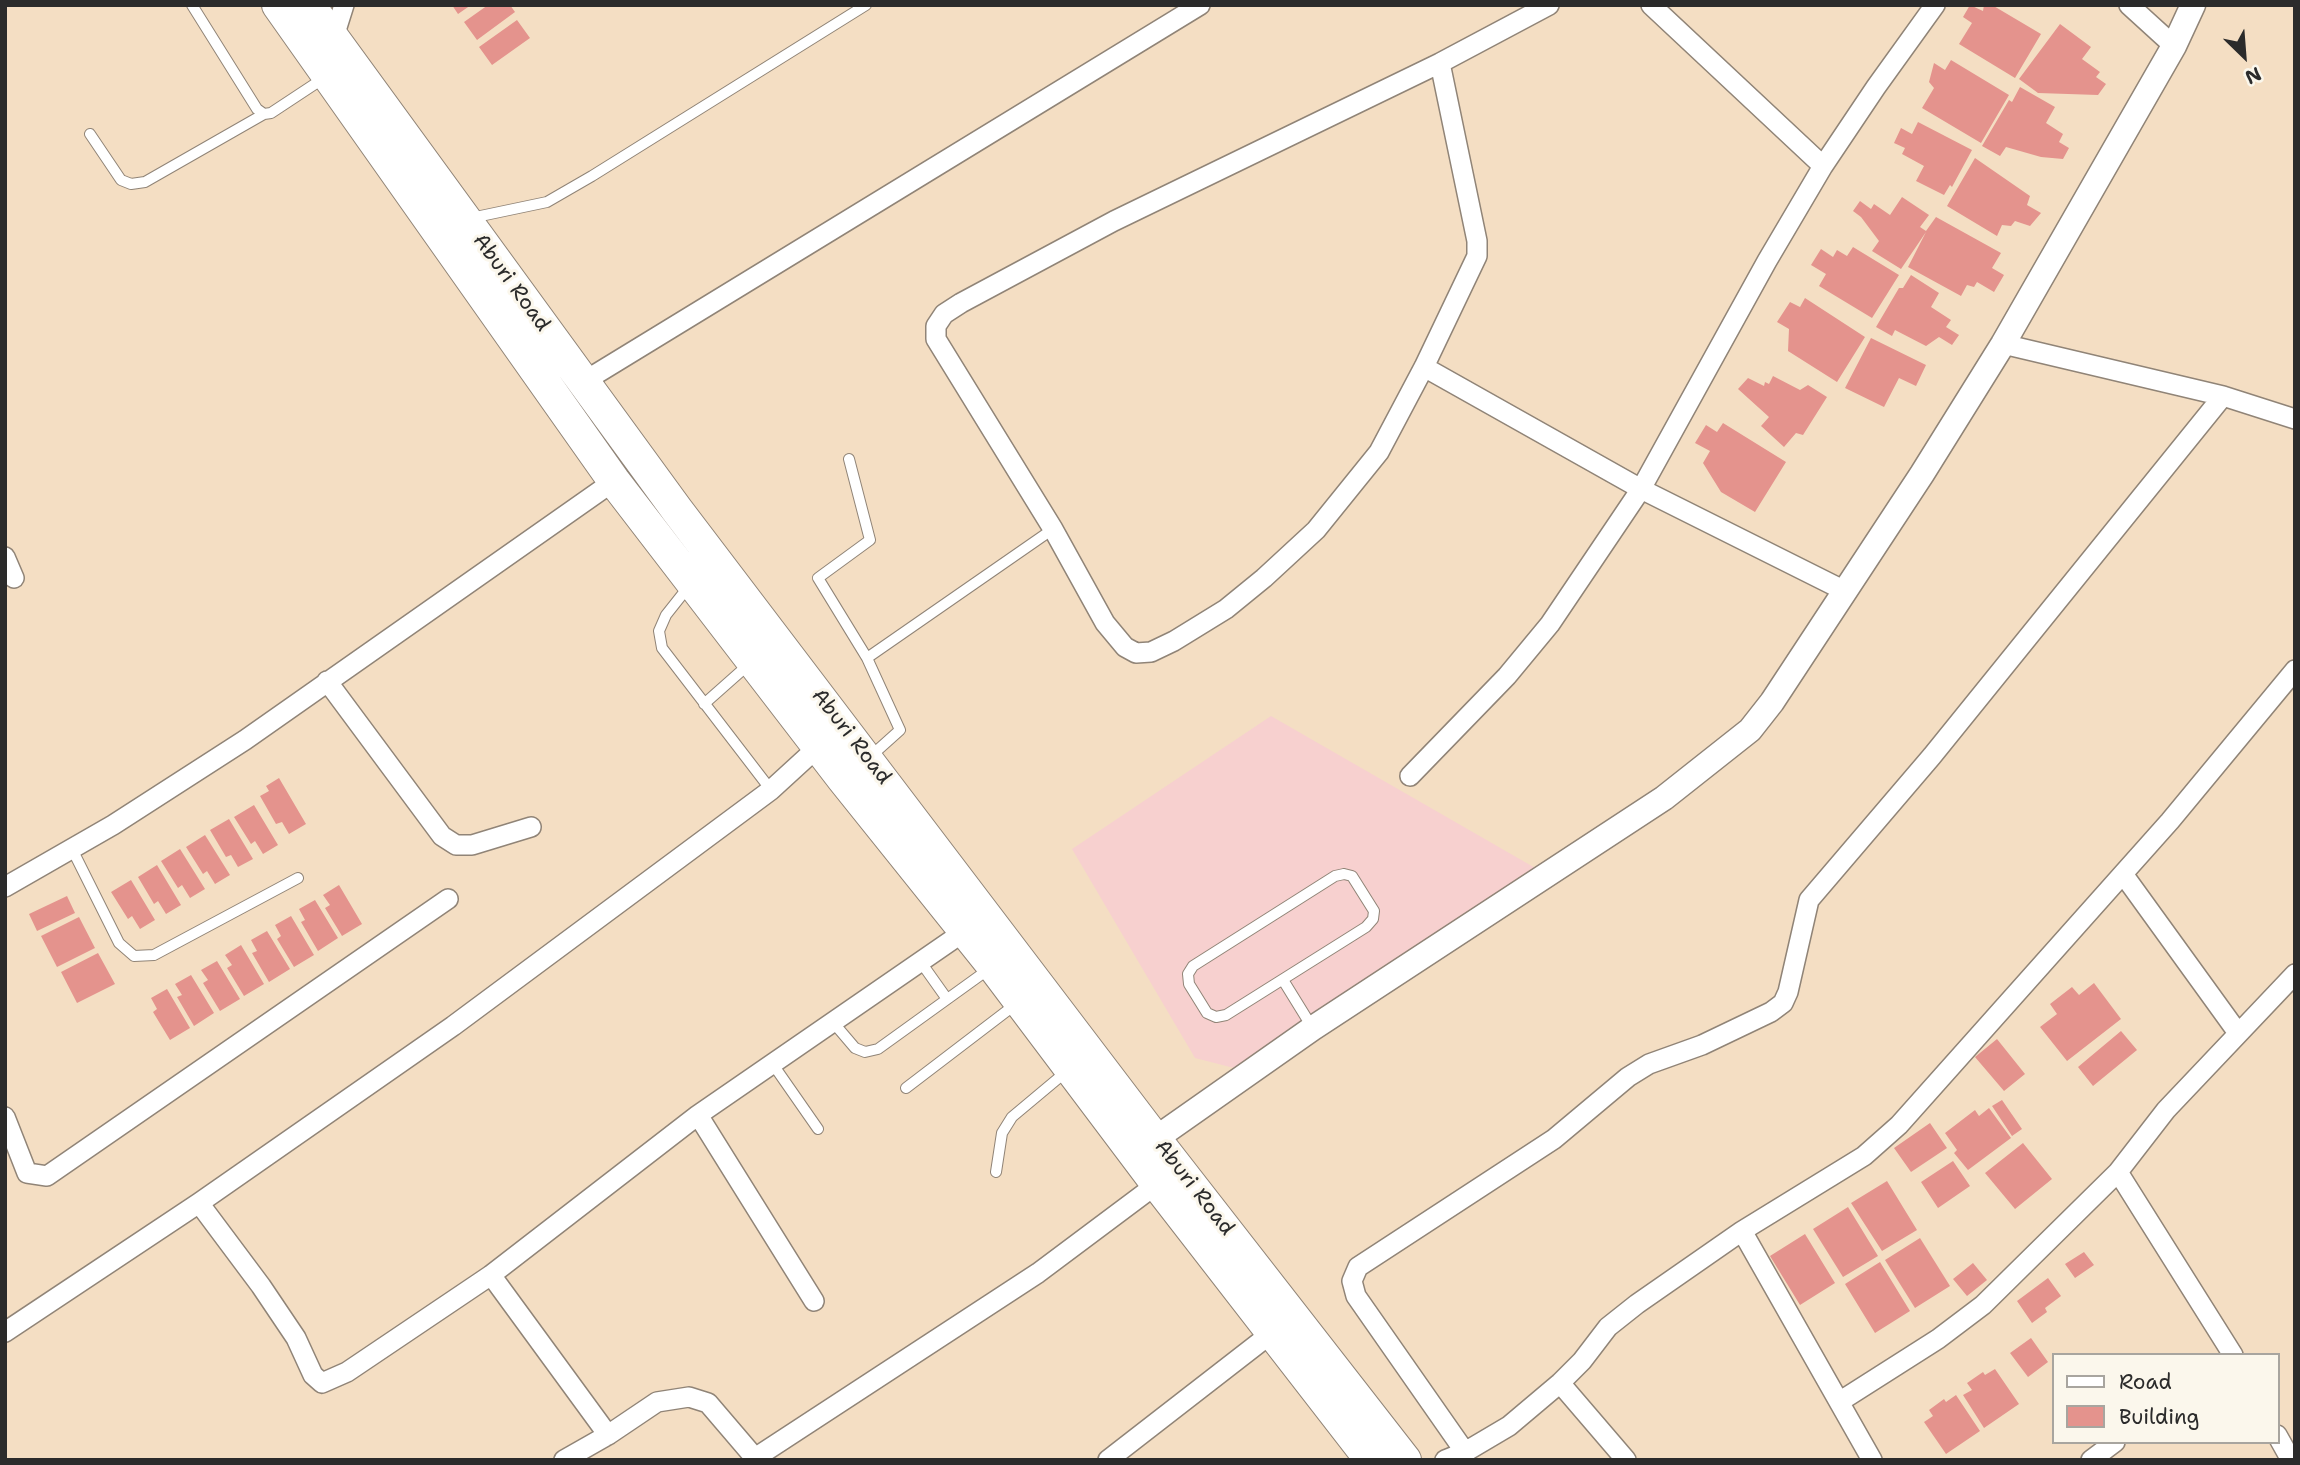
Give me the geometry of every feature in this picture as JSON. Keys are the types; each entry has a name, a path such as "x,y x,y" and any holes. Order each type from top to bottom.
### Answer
{"highway":[{"name":"Aburi Road","path":"278,5 614,481 751,662 993,966 1157,1184 1371,1460"},
{"name":"Aburi Road","path":"309,5 677,510 1154,1139 1405,1460"},
{"path":"843,779 868,759"}],"street":[{"path":"333,40 344,5"},
{"path":"583,382 1200,5"},
{"path":"1440,62 1478,241 1477,256 1424,367 1379,452 1315,530 1226,609 1151,652 1136,653 1125,648 1105,624 1053,529 936,339 936,326 944,314 961,303 1114,221 1440,62 1549,5"},
{"path":"1651,5 1823,166"},
{"path":"1410,776 1507,676 1550,624 1641,489 1823,166 1935,5"},
{"path":"2129,5 2174,46"},
{"path":"1154,1139 1313,1028 1664,798 1750,730 1772,702 1922,474 2003,344 2174,46 2193,5"},
{"path":"2003,344 2223,396 2295,419"},
{"path":"1424,367 1641,489 1845,591"},
{"path":"1465,1452 1356,1296 1352,1281 1358,1267 1553,1139 1628,1077 1649,1064 1702,1045 1771,1012 1783,1003 1788,992 1809,900 1932,756 2223,396"},
{"path":"5,887 113,825 245,740 614,481"},
{"path":"5,557 14,578"},
{"path":"1445,1460 1465,1452 1509,1426 1582,1361 1608,1326 1637,1304 1742,1231 1864,1156 1899,1125 2170,821 2295,670"},
{"path":"327,681 442,836 456,845 472,845 531,827"},
{"path":"5,1332 199,1203 453,1026 771,790 818,747"},
{"path":"2123,874 2238,1033"},
{"path":"5,1117 27,1173 47,1176 448,899"},
{"path":"199,1203 261,1286 296,1338 313,1375 322,1383 347,1372 491,1275 698,1115 965,931"},
{"path":"1839,1402 1938,1339 1983,1305 2118,1172 2166,1110 2295,974"},
{"path":"698,1115 814,1301"},
{"path":"2118,1172 2232,1353"},
{"path":"564,1460 657,1402 689,1397 708,1403 755,1459 1038,1273 1157,1184"},
{"path":"1742,1231 1872,1460"},
{"path":"491,1275 608,1435"},
{"path":"1108,1460 1273,1332"},
{"path":"1560,1383 1626,1460"},
{"path":"2279,1439 2291,1460"},
{"path":"2091,1460 2112,1444"}],"lane":[{"path":"192,5 257,109 264,114"},
{"path":"464,219 547,202 866,5"},
{"path":"90,134 121,180 131,184 145,182 264,114 271,113 328,75"},
{"path":"849,459 870,540 818,578 867,658 900,730 868,759"},
{"path":"867,658 1053,529"},
{"path":"691,583 666,614 659,631 662,648 771,790"},
{"path":"704,704 751,662"},
{"path":"72,849 119,943 134,956 155,955 298,878"},
{"path":"1335,876 1352,876 1374,911 1373,919 1366,927 1283,980 1226,1015 1216,1017 1208,1013 1189,984 1188,974 1193,966 1335,876"},
{"path":"920,961 947,999"},
{"path":"832,1021 855,1048 865,1052 878,1049 993,966"},
{"path":"1283,980 1313,1028"},
{"path":"906,1088 1019,1002"},
{"path":"771,1063 818,1129"},
{"path":"996,1172 1002,1133 1012,1117 1070,1069"}],"shaded area":[{"path":"1271,716 1537,869 1234,1068 1195,1058 1072,849"}],"building":[{"path":"452,5 471,5 458,14"},
{"path":"488,5 510,5 515,12 477,40 464,22"},
{"path":"1970,5 1983,11 1984,5 1992,5 2041,34 2015,78 1959,44 1972,23 1963,17"},
{"path":"517,20 530,38 492,65 479,47"},
{"path":"2060,24 2091,47 2082,59 2100,72 2096,77 2106,84 2098,95 2038,93 2019,79"},
{"path":"1951,60 2009,95 1981,143 1922,108 1934,88 1929,82 1934,63 1945,70"},
{"path":"2020,87 2055,107 2046,123 2063,134 2059,142 2069,148 2063,159 2041,157 2006,147 2000,156 1982,146 2009,100 2012,102"},
{"path":"1918,122 1972,150 1952,187 1950,185 1944,195 1916,181 1924,166 1902,154 1905,148 1894,143 1901,128 1912,134"},
{"path":"1975,158 2030,196 2027,205 2041,213 2030,226 2015,221 2011,226 2002,225 1997,236 1947,206"},
{"path":"1902,197 1929,215 1920,227 1926,231 1936,217 2001,253 1992,268 2004,275 1994,292 1977,282 1974,287 1967,285 1961,296 1908,267 1926,232 1901,269 1872,251 1879,241 1861,217 1853,211 1860,201 1871,209 1874,204 1890,215"},
{"path":"1853,247 1899,275 1872,318 1819,286 1826,274 1811,265 1821,249 1833,257 1837,250 1847,256"},
{"path":"1911,275 1939,293 1931,307 1951,320 1946,327 1959,335 1952,345 1939,337 1926,346 1895,330 1892,336 1876,327 1899,288 1903,288"},
{"path":"1805,298 1865,337 1837,382 1788,351 1789,329 1777,322 1790,302 1800,307"},
{"path":"1871,338 1926,365 1916,386 1899,378 1884,407 1845,388"},
{"path":"1773,376 1800,390 1808,385 1827,397 1803,435 1796,433 1784,447 1761,426 1769,417 1738,389 1748,378 1764,386 1765,382 1769,384"},
{"path":"1723,423 1786,462 1755,512 1721,492 1703,463 1710,451 1695,443 1706,425 1717,432"},
{"path":"279,778 306,824 289,834 282,822 276,824 260,796 269,791 266,786"},
{"path":"254,805 278,845 263,854 255,841 251,844 234,817"},
{"path":"229,819 253,859 238,867 231,855 226,857 210,830"},
{"path":"205,835 230,875 215,884 207,871 203,874 186,847"},
{"path":"180,849 205,889 190,898 182,885 178,888 161,861"},
{"path":"157,865 181,905 166,914 158,901 154,904 138,877"},
{"path":"131,880 155,920 140,929 132,916 128,919 111,892"},
{"path":"339,885 362,924 342,936 325,908 330,905 323,895"},
{"path":"67,896 75,913 37,931 29,914"},
{"path":"315,900 338,938 318,951 301,922 305,920 299,909"},
{"path":"291,916 314,955 294,967 277,939 281,936 275,925"},
{"path":"79,917 95,948 57,967 41,936"},
{"path":"267,931 290,969 269,982 252,953 257,951 251,940"},
{"path":"241,945 264,984 244,996 227,968 232,965 225,955"},
{"path":"98,953 115,984 77,1003 61,972"},
{"path":"217,961 240,999 220,1011 203,983 208,980 201,970"},
{"path":"191,975 214,1013 194,1026 177,997 182,995 175,984"},
{"path":"2094,983 2121,1019 2067,1061 2040,1027 2057,1014 2050,1004 2072,987 2079,995"},
{"path":"167,989 190,1028 170,1040 153,1012 157,1009 151,998"},
{"path":"2121,1031 2137,1050 2093,1086 2078,1067"},
{"path":"1997,1039 2025,1074 2004,1091 1975,1057"},
{"path":"2002,1100 2022,1129 2012,1136 1992,1106"},
{"path":"1989,1108 2011,1138 1968,1170 1954,1153 1957,1150 1945,1133 1975,1110 1979,1116"},
{"path":"1930,1123 1947,1148 1911,1172 1894,1148"},
{"path":"2023,1143 2052,1179 2015,1209 1985,1173"},
{"path":"1953,1161 1970,1186 1938,1208 1921,1182"},
{"path":"1887,1181 1917,1230 1882,1251 1851,1203"},
{"path":"1848,1207 1878,1256 1843,1277 1813,1229"},
{"path":"1805,1234 1835,1283 1800,1305 1770,1256"},
{"path":"1920,1238 1950,1286 1915,1308 1885,1260"},
{"path":"2084,1252 2094,1265 2075,1278 2065,1264"},
{"path":"1880,1262 1910,1311 1875,1333 1845,1284"},
{"path":"1973,1263 1987,1280 1967,1296 1953,1279"},
{"path":"2048,1278 2061,1296 2045,1308 2047,1312 2032,1323 2017,1301"},
{"path":"2031,1338 2048,1362 2028,1377 2010,1353"},
{"path":"1995,1369 2019,1404 1984,1428 1963,1395 1972,1390 1967,1383 1983,1372 1985,1375"},
{"path":"1956,1395 1980,1431 1946,1454 1924,1422 1933,1416 1929,1410 1944,1399 1946,1402"}]}
